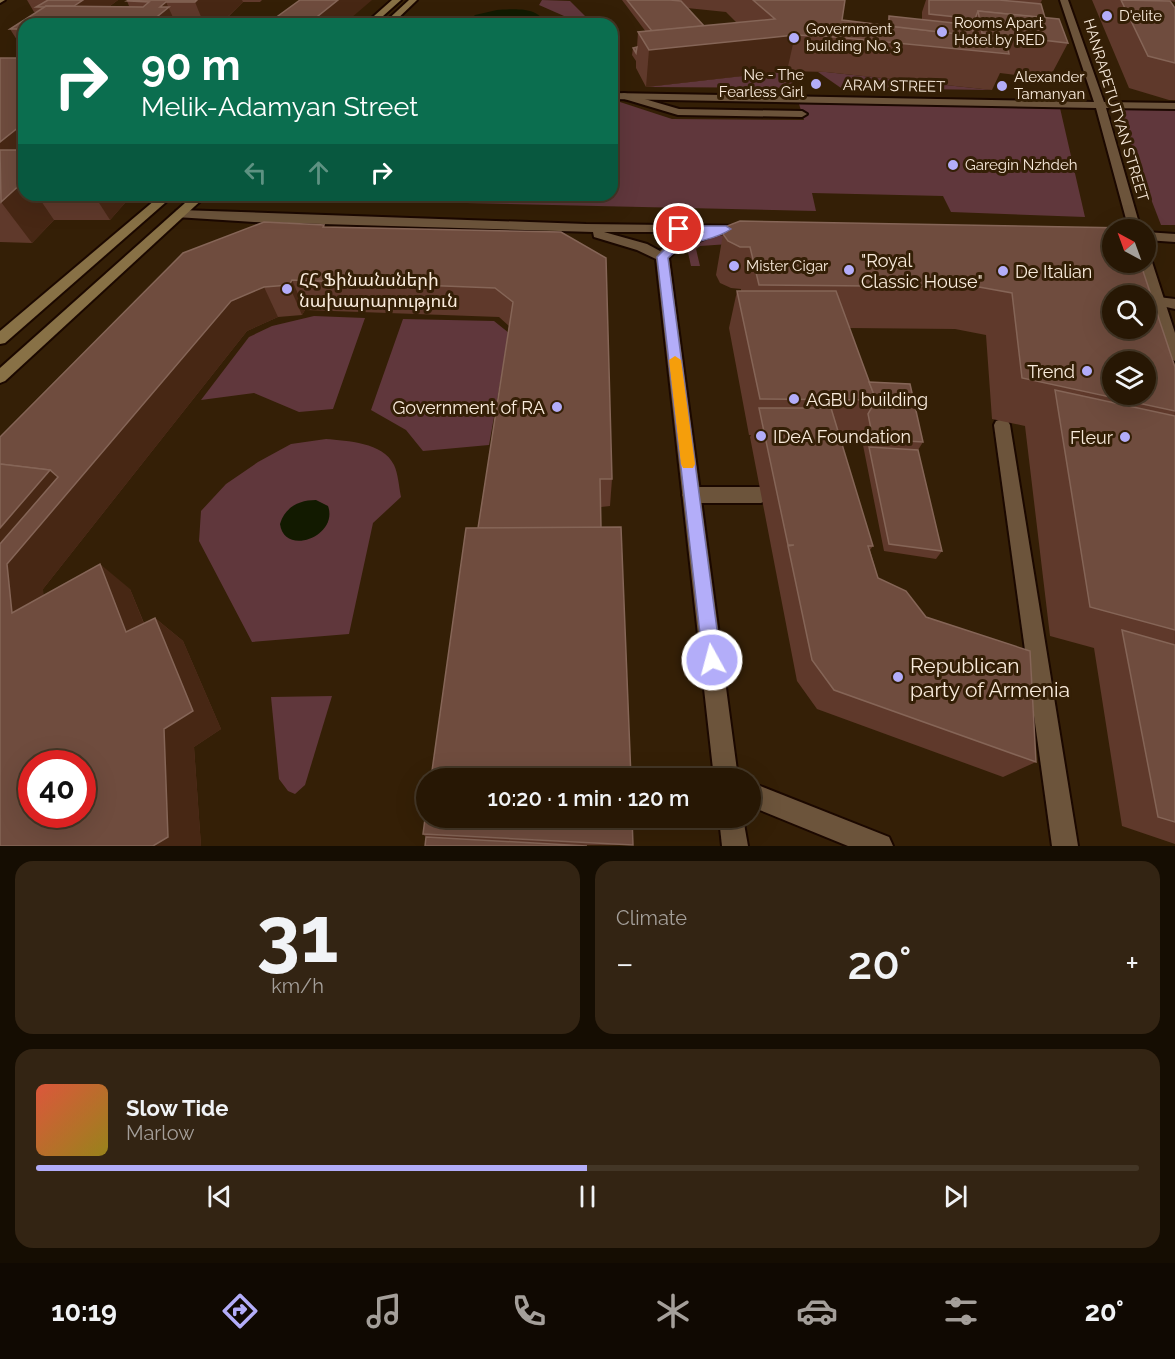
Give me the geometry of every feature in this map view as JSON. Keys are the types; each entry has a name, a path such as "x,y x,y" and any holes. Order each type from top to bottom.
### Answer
{"main road":[{"path":"376,18 398,0"},
{"path":"394,18 413,0"},
{"path":"0,339 161,201"},
{"path":"0,377 194,201"}],"street":[{"name":"HANRAPETUTYAN STREET","path":"1064,0 1100,105 1132,219"},
{"name":"ARAM STREET","path":"618,96 1175,106"},
{"path":"624,96 678,112 789,116 802,114"},
{"path":"782,99 789,116"},
{"path":"180,214 266,219 760,230"},
{"path":"565,227 633,244 662,257"},
{"path":"662,257 672,247 689,239 726,229"},
{"path":"1156,237 1175,238"},
{"path":"662,257 725,768"},
{"path":"1149,273 1175,356"},
{"path":"1158,301 1175,304"},
{"path":"1002,425 1065,846"},
{"path":"691,495 761,495"},
{"path":"761,798 880,846"},
{"path":"732,828 735,846"}],"shaded area":[{"path":"542,0 570,1 587,18 562,18 564,16 539,5"},
{"path":"517,9 532,11 542,18 472,18 475,15 497,10"},
{"path":"796,71 792,88 646,87"},
{"path":"818,72 826,72 992,90 841,88"},
{"path":"618,102 672,119 804,120 799,104 1060,108 1085,217 951,212 943,196 812,193 816,211 378,201 618,201"},
{"path":"1116,108 1175,109 1175,225 1161,225"},
{"path":"712,236 742,236 744,243 700,246 696,249 700,266 691,266 687,248 698,239"},
{"path":"314,316 365,318 333,409 299,412 254,393 201,400 249,337 272,326"},
{"path":"403,319 494,321 509,333 489,445 423,451 406,430 371,410"},
{"path":"326,439 364,444 389,457 394,465 401,497 373,523 349,634 252,642 199,541 201,511 226,484 258,462 291,444"},
{"path":"316,500 328,506 329,517 326,526 319,534 300,541 284,534 280,524 285,513 298,503"},
{"path":"332,696 305,785 295,794 288,791 279,779 271,697"}],"building":[{"path":"48,0 83,0 74,6 36,7"},
{"path":"197,0 195,2 166,2 160,7 169,7 155,18 27,18 46,6 143,7 149,2 127,1"},
{"path":"300,0 338,0 316,18 275,18"},
{"path":"627,0 681,1 704,26 652,31"},
{"path":"753,0 845,0 842,20 1006,40 1009,54 795,35 649,50 638,32 775,19"},
{"path":"929,0 999,0 1041,4 1045,18 978,11 975,19 929,14"},
{"path":"1121,0 1170,1 1175,8 1175,63 1148,56"},
{"path":"978,11 1059,19 1068,43 982,33"},
{"path":"889,16 972,25 974,36 889,26"},
{"path":"0,58 18,58 18,128 0,142"},
{"path":"0,150 18,150 18,186 1,202"},
{"path":"740,221 1102,228 1102,273 1144,273 1148,285 1102,285 1102,339 1156,339 1156,310 1175,367 1175,411 1147,405 1156,405 1156,351 1102,351 1102,395 1022,378 1012,293 979,287 759,285 750,247 740,247 728,241 723,234 727,226"},
{"path":"264,222 324,225 323,227 561,232 606,258 612,479 600,479 601,528 478,528 513,302 495,288 292,280 289,285 264,287 231,301 7,564 12,613 100,564 126,632 155,618 193,711 164,729 168,837 153,846 0,846 0,544 58,477 50,470 0,464 0,437 183,253"},
{"path":"737,291 836,291 876,400 760,399"},
{"path":"869,382 910,384 923,442 873,439 868,414 876,400"},
{"path":"1055,390 1102,400 1102,405 1124,405 1175,416 1175,630 1090,607"},
{"path":"759,408 831,408 873,546 868,546 878,578 906,591 926,617 1030,651 1036,762 834,690 812,660 788,546 794,545 788,545"},
{"path":"869,447 918,450 942,551 889,544"},
{"path":"0,464 50,470 0,528"},
{"path":"621,527 631,768 432,768 466,528"},
{"path":"1122,630 1175,645 1175,822 1158,817"},
{"path":"424,828 632,828 633,845 423,834"},
{"path":"426,837 587,846 425,846"}],"slow traffic":[{"path":"675,360 688,464"}],"place":[{"name":"D'elite","path":"1107,16"},
{"name":"Rooms Apart Hotel by RED","path":"942,32"},
{"name":"Government building No. 3","path":"794,38"},
{"name":"Ne - The Fearless Girl","path":"816,84"},
{"name":"Alexander Tamanyan","path":"1002,86"},
{"name":"Garegin Nzhdeh","path":"953,165"},
{"name":"Mister Cigar","path":"734,266"},
{"name":"\"Royal Classic House\"","path":"849,270"},
{"name":"De Italian","path":"1003,271"},
{"name":"ՀՀ Ֆինանսների նախարարություն","path":"287,289"},
{"name":"Trend","path":"1087,371"},
{"name":"AGBU building","path":"794,399"},
{"name":"Government of RA","path":"557,407"},
{"name":"IDeA Foundation","path":"761,436"},
{"name":"Fleur","path":"1125,437"},
{"name":"Republican party of Armenia","path":"898,677"}],"route":[{"path":"679,229 726,229 689,239 672,247 662,257 712,660"}]}
